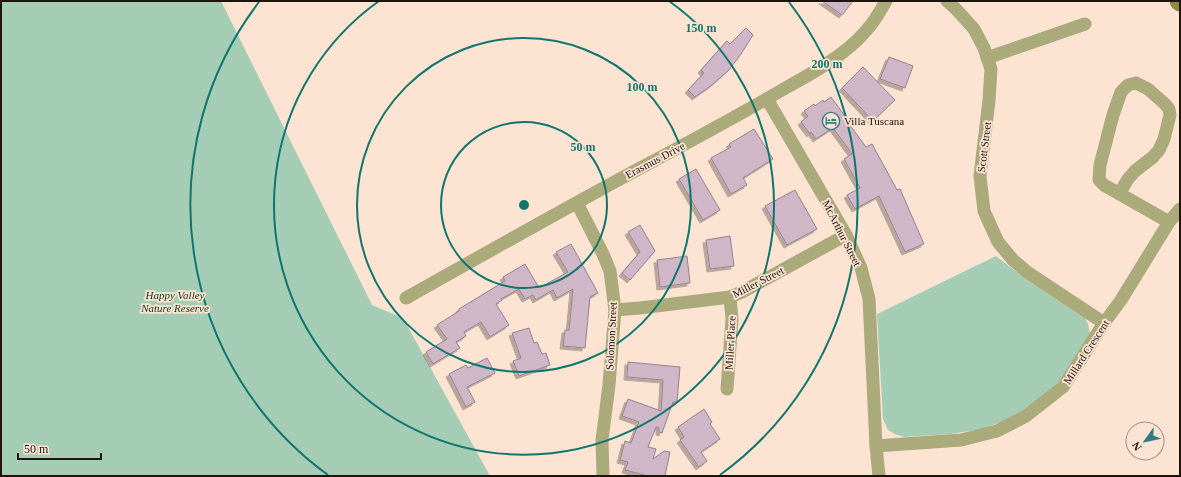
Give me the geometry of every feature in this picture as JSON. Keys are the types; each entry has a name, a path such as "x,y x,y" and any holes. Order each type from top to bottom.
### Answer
{"street":[{"name":"Erasmus Drive","path":"406,298 814,72 849,47 864,34 886,1"},
{"name":"Scott Street","path":"947,1 974,30 984,48 991,69 980,176 984,211 998,242 1013,260 1027,272 1104,323"},
{"path":"987,58 1085,24"},
{"path":"1120,194 1128,179 1135,171 1153,157 1159,150 1164,139 1170,115 1166,104 1148,89 1136,83 1128,85 1121,92 1113,115 1100,165 1099,180 1104,185 1169,222"},
{"name":"McArthur Street","path":"767,99 846,235 861,268 869,299 876,446 879,476"},
{"name":"Solomon Street","path":"577,203 610,271 615,310 609,385 602,440 603,476"},
{"name":"Millard Crescent","path":"876,446 961,440 997,431 1026,416 1063,387 1104,323 1121,300 1169,222 1180,209"},
{"name":"Miller Street","path":"615,310 730,297 742,292 846,235"},
{"name":"Miller Place","path":"727,389 732,319 730,297"}],"green space":[{"name":"Happy Valley Nature Reserve","path":"1,1 221,1 372,305 403,318 490,476 1,476"},
{"path":"996,256 1027,280 1085,318 1090,334 1068,371 1052,389 1031,407 1002,422 981,429 951,434 904,437 888,430 883,419 877,314"}],"building":[{"path":"822,1 853,1 842,15"},
{"path":"746,28 753,35 741,54 729,70 695,97 688,90 704,73 701,70 727,41 730,44"},
{"path":"889,57 913,66 905,88 880,79"},
{"path":"863,67 895,100 873,121 842,88"},
{"path":"831,97 866,147 872,144 897,190 900,189 924,244 905,252 879,196 855,209 847,195 860,188 844,159 852,154 833,128 816,139 801,122 808,116 804,111 814,104 815,106 823,100 824,102"},
{"path":"754,129 773,159 743,178 747,185 731,194 711,158 731,147 729,144"},
{"path":"696,169 720,210 703,220 679,179"},
{"path":"795,190 817,229 787,245 765,206"},
{"path":"640,225 655,251 630,280 622,273 640,252 628,232"},
{"path":"730,236 734,266 710,269 706,240"},
{"path":"571,244 598,293 590,297 585,348 563,346 565,330 569,330 573,289 557,298 553,290 536,300 533,295 525,299 519,289 501,299 502,300 496,304 509,325 490,337 481,322 464,332 466,336 456,342 460,348 433,364 426,352 447,339 437,325 459,311 459,309 505,281 503,277 525,264 539,288 568,272 556,252"},
{"path":"687,256 690,283 660,287 657,260"},
{"path":"529,328 534,343 537,342 542,354 546,353 550,365 519,376 513,361 521,358 512,333"},
{"path":"487,358 495,373 467,387 475,402 466,407 449,374 466,365 468,368"},
{"path":"628,362 680,367 677,402 673,402 662,433 659,432 659,428 656,427 648,447 656,449 653,459 664,451 670,452 665,476 648,476 625,470 628,462 620,460 625,441 631,443 639,422 622,416 628,399 661,411 663,380 627,377"},
{"path":"704,409 712,422 710,424 720,439 701,452 707,461 699,467 680,440 684,437 678,427"}],"place":[{"name":"Villa Tuscana","path":"831,121"}]}
